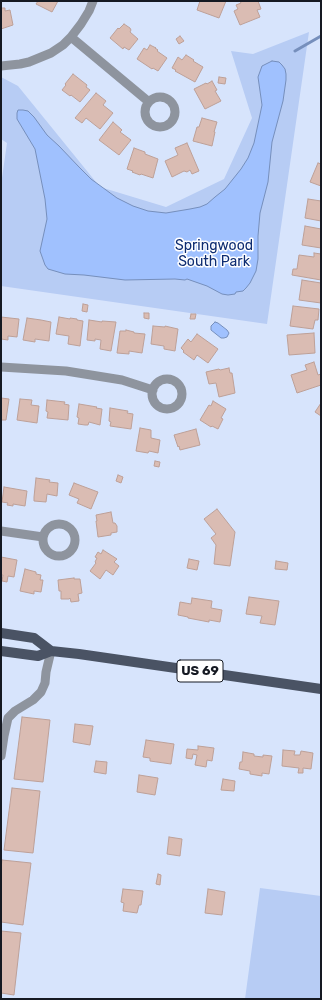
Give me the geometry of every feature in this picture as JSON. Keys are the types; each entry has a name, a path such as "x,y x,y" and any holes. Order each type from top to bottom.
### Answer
{"main road":[{"path":"1,633 34,638 51,651"},
{"name":"US 69","path":"1,651 38,656 51,651 79,654 321,689"}],"street":[{"path":"1,66 20,64 38,58 51,53 63,45 71,37 89,11 93,1"},
{"path":"71,37 148,102"},
{"path":"1,367 66,371 122,380 153,390"},
{"path":"1,531 43,537"},
{"path":"1,756 2,736 8,718 15,711 33,700 41,692 46,683 46,672 51,651"}],"green space":[{"name":"Springwood South Park","path":"309,32 267,324 1,286 1,185 7,143 1,139 1,77 18,86 100,187 166,207 224,179 252,118 231,51 253,54"},
{"path":"260,888 321,896 321,999 245,999"}],"shaded area":[{"path":"272,61 279,62 285,69 286,80 283,101 272,142 268,182 260,213 256,271 250,283 243,291 228,295 222,294 207,286 187,279 125,280 65,274 48,269 40,251 47,219 45,199 35,149 17,119 18,110 28,111 47,135 91,179 117,198 148,211 166,213 190,209 207,204 225,189 248,158 254,143 262,105 258,77 262,66"},
{"path":"215,322 227,330 229,333 227,337 221,338 211,330 211,326"}],"building":[{"path":"38,1 58,1 52,12 36,4"},
{"path":"200,1 226,1 219,18 197,10"},
{"path":"240,1 258,1 261,9 257,10 260,17 240,25 234,11 238,9 236,5 241,3"},
{"path":"1,8 5,8 5,11 10,10 13,25 1,29"},
{"path":"124,24 130,28 130,32 138,39 129,50 124,47 123,49 110,38 118,28 119,29"},
{"path":"180,36 184,41 179,44 176,39"},
{"path":"150,45 156,48 158,50 157,51 167,58 158,71 153,68 152,69 137,59 144,48 147,50"},
{"path":"186,55 203,67 195,82 172,68 178,57 182,60"},
{"path":"73,74 87,85 86,87 90,90 80,102 62,90"},
{"path":"219,77 226,78 225,84 218,83"},
{"path":"212,81 217,90 215,91 221,101 205,109 194,89"},
{"path":"96,93 106,101 103,105 113,113 100,129 86,118 82,123 75,118"},
{"path":"202,118 217,122 212,146 193,141 197,127 199,127"},
{"path":"113,122 122,130 120,132 131,140 119,155 99,140"},
{"path":"187,143 199,171 192,174 190,170 187,172 184,171 172,177 165,161 178,155 175,148"},
{"path":"134,148 158,159 153,178 140,175 127,169"},
{"path":"318,163 321,164 321,186 310,182"},
{"path":"308,199 321,201 321,221 305,218"},
{"path":"305,226 321,229 321,248 302,245"},
{"path":"314,253 321,254 321,280 292,275 293,269 297,269 299,255 314,257"},
{"path":"302,280 321,283 321,303 299,300"},
{"path":"83,304 88,305 87,312 82,311"},
{"path":"293,306 319,309 318,320 315,320 313,329 290,326"},
{"path":"144,313 149,313 149,319 144,318"},
{"path":"191,314 196,314 195,319 190,319"},
{"path":"1,317 19,319 17,337 8,336 8,340 1,339"},
{"path":"59,317 83,321 80,346 68,344 69,336 56,334"},
{"path":"27,318 51,322 49,341 35,339 35,342 23,340"},
{"path":"89,320 116,322 111,351 100,349 101,340 87,340"},
{"path":"153,326 165,326 178,329 175,351 164,349 164,346 151,344"},
{"path":"126,330 134,333 145,334 142,353 129,351 129,354 117,353 120,331"},
{"path":"314,333 315,353 289,355 287,335"},
{"path":"197,334 218,349 208,363 197,355 194,360 183,352 184,351 181,348 188,339 191,342"},
{"path":"314,362 318,375 321,374 321,385 297,393 291,375 307,370 305,365"},
{"path":"229,368 230,373 232,373 235,393 219,397 216,383 209,384 206,372"},
{"path":"1,398 9,399 6,420 1,420"},
{"path":"20,399 32,400 31,405 39,406 37,423 17,420"},
{"path":"47,400 65,402 64,404 69,405 68,420 47,418"},
{"path":"213,401 226,409 221,418 223,419 218,429 212,426 211,427 200,420"},
{"path":"321,403 321,416 315,412"},
{"path":"79,404 102,409 100,425 89,422 88,425 78,424 79,418 77,417"},
{"path":"110,408 128,411 127,413 133,414 131,429 110,426"},
{"path":"140,428 151,430 151,438 160,440 158,453 136,451"},
{"path":"196,429 200,445 180,450 174,435"},
{"path":"155,461 160,462 159,467 154,466"},
{"path":"118,475 123,477 121,483 116,481"},
{"path":"36,478 58,483 57,496 47,494 46,502 34,501"},
{"path":"74,483 98,492 91,509 77,503 79,499 69,495"},
{"path":"4,487 27,491 25,506 13,504 13,506 7,505 8,503 2,502"},
{"path":"217,509 235,532 230,566 214,564 216,545 211,538 216,534 204,519"},
{"path":"111,512 113,523 117,526 117,532 111,533 111,535 98,537 96,515"},
{"path":"103,550 117,559 114,562 119,566 113,575 106,570 100,579 90,571 96,563 97,558 95,557 98,552 101,554"},
{"path":"1,557 17,560 14,577 8,576 7,582 2,581 3,575 1,575"},
{"path":"189,559 199,561 197,570 187,568"},
{"path":"276,561 288,563 287,570 275,569"},
{"path":"25,569 41,575 40,580 43,580 41,592 34,591 34,594 20,591"},
{"path":"74,578 80,579 82,593 78,594 79,601 71,602 70,598 61,599 61,591 59,591 58,580"},
{"path":"249,597 279,601 275,625 260,623 262,616 246,614"},
{"path":"192,598 212,601 211,608 222,610 220,622 209,620 209,622 178,615 180,602 191,604"},
{"path":"22,717 50,720 43,782 14,779"},
{"path":"75,724 93,726 90,745 73,742"},
{"path":"146,740 174,744 171,764 150,761 150,758 143,757"},
{"path":"198,746 214,748 212,761 207,760 206,767 195,765 197,755 193,754 192,759 186,758 187,749 198,750"},
{"path":"283,750 295,751 294,755 300,755 301,751 313,753 311,769 303,768 303,773 298,773 299,768 282,766"},
{"path":"243,752 254,754 254,756 272,756 269,774 262,773 262,776 250,774 250,771 239,769 240,762 242,762"},
{"path":"96,761 107,762 106,774 94,772"},
{"path":"139,775 158,778 155,795 137,792"},
{"path":"223,779 235,781 234,791 221,790"},
{"path":"12,788 40,791 33,853 4,850"},
{"path":"169,837 182,839 180,856 167,854"},
{"path":"2,860 31,863 23,925 1,922"},
{"path":"158,874 161,875 160,885 156,884"},
{"path":"123,889 143,891 141,905 139,905 137,913 123,911 124,903 121,902"},
{"path":"208,889 225,892 222,915 205,913"},
{"path":"1,931 21,933 14,995 1,993"}],"waterway":[{"path":"295,51 321,36"}]}
